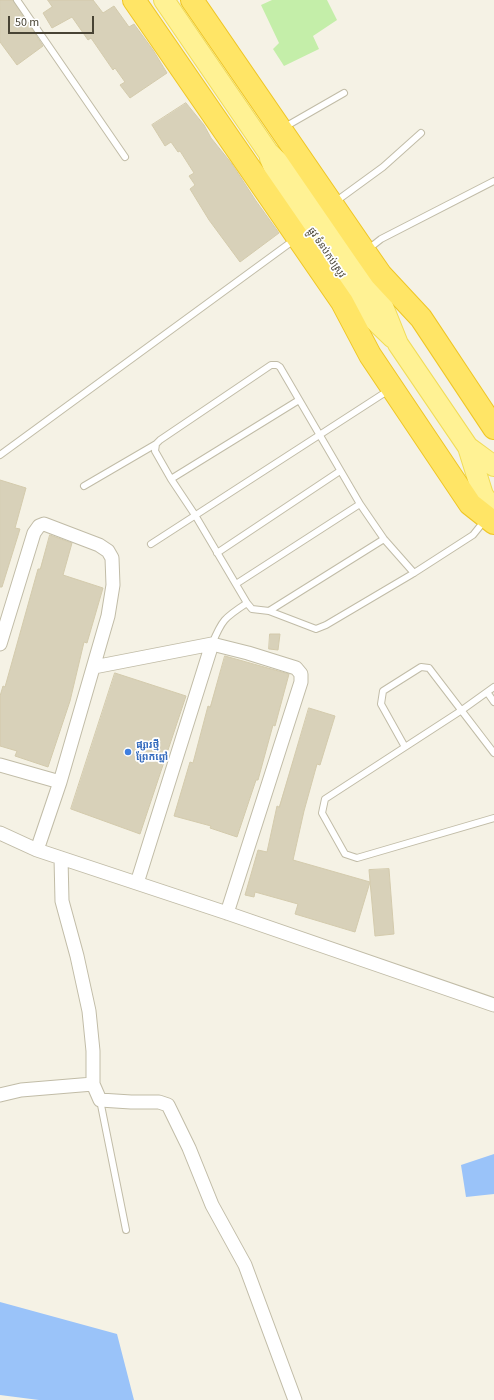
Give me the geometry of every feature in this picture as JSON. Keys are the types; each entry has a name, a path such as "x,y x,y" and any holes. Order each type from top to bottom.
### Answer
{"highway":[{"path":"134,0 342,302 370,355 470,504 492,517"},
{"path":"192,0 381,275 421,318 494,428"}],"main road":[{"name":"ផ្លូវ ទំនប់កប់ស្រូវ","path":"164,0 268,152 282,190 368,314 398,344 468,447 483,495 492,517"},
{"name":"ផ្លូវ ទំនប់កប់ស្រូវ","path":"468,447 494,466"}],"street":[{"path":"0,644 34,533 39,526 44,524 98,545 108,551 112,558 113,585 108,616 60,782 37,850"},
{"path":"94,667 212,644 248,653 296,668 301,674 301,682 227,913"},
{"path":"137,882 212,644"},
{"path":"0,765 60,782"},
{"path":"0,833 37,850 137,882 494,1005"},
{"path":"61,858 62,901 77,956 89,1011 93,1050 93,1084 100,1100 159,1102 168,1105 189,1148 212,1205 245,1265 295,1400"},
{"path":"0,1095 21,1090 93,1084"}],"lane":[{"path":"17,0 125,157"},
{"path":"280,130 344,93"},
{"path":"332,204 383,167 421,133"},
{"path":"365,252 381,239 494,181"},
{"path":"0,455 284,249 297,238"},
{"path":"84,486 156,444 271,365 277,365 280,367 360,504 384,539 414,573"},
{"path":"151,544 392,388"},
{"path":"171,479 299,400"},
{"path":"156,444 155,451 171,479 195,515 246,603 252,609 269,611 316,629 326,625 414,573 473,535 492,517"},
{"path":"217,553 340,471"},
{"path":"236,584 360,504"},
{"path":"269,611 384,539"},
{"path":"212,644 220,625 228,616 246,603"},
{"path":"405,747 381,704 383,691 421,667 429,668 494,753"},
{"path":"494,687 462,710 325,799 322,813 344,854 357,858 494,818"},
{"path":"487,692 494,702"},
{"path":"100,1100 126,1230"}],"green space":[{"path":"272,0 327,0 337,20 313,36 319,49 284,66 273,49 279,43 261,5"}],"water":[{"path":"494,1154 494,1194 466,1197 461,1165"},
{"path":"0,1302 117,1334 134,1400 39,1400 0,1395"}],"building":[{"path":"0,0 13,0 43,46 17,65 0,42"},
{"path":"48,0 93,0 103,13 114,6 129,27 134,24 153,50 167,73 130,98 120,85 125,82 115,68 113,70 91,38 88,40 72,17 52,28 43,13 52,7"},
{"path":"186,103 232,164 279,233 240,262 209,220 190,189 195,185 189,176 194,173 180,151 178,152 171,142 165,146 152,125"},
{"path":"0,480 26,488 15,528 20,529 2,587 0,587"},
{"path":"50,535 72,543 63,575 103,588 87,643 84,642 70,701 48,767 15,756 17,751 0,746 0,696 3,686 5,687 38,569 40,569"},
{"path":"270,634 280,634 278,650 269,649"},
{"path":"225,656 289,674 258,780 256,780 237,837 210,828 211,826 174,816 190,762 193,763 208,706 210,707"},
{"name":"ផ្សារថ្មី ព្រែកព្នៅ","path":"115,673 186,696 140,834 71,809"},
{"path":"309,708 335,716 320,765 317,764 304,811 293,860 370,882 355,932 295,914 298,904 255,892 254,897 245,895 258,850 267,852 277,806 279,807"},
{"path":"389,869 394,934 375,936 369,870"}],"place":[{"name":"ផ្សារថ្មី ព្រែកព្នៅ","path":"128,752"}]}
